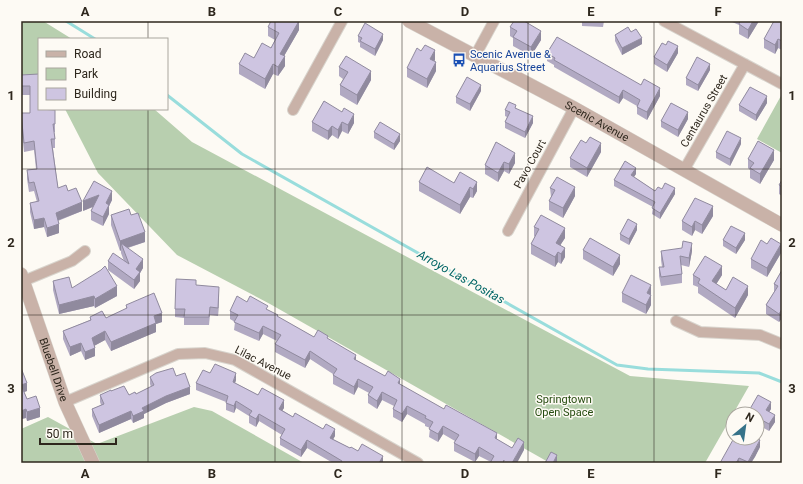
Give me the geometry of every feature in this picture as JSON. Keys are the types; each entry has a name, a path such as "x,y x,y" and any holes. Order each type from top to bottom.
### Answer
{"street":[{"path":"293,110 342,21"},
{"name":"Scenic Avenue","path":"409,21 574,108 782,225"},
{"path":"475,56 494,21"},
{"path":"664,21 782,84"},
{"name":"Centaurus Street","path":"684,170 745,64"},
{"name":"Pavo Court","path":"508,231 574,108"},
{"path":"21,280 72,261 85,251"},
{"name":"Bluebell Drive","path":"21,280 65,402 93,463"},
{"path":"676,321 700,332 760,335 782,344"},
{"name":"Lilac Avenue","path":"65,402 178,354 205,353 235,360 418,463"}],"green space":[{"path":"21,21 43,21 70,38 38,38 38,81 21,80"},
{"path":"782,94 782,153 757,139"},
{"name":"Springtown Open Space","path":"66,110 155,110 192,142 630,376 749,386 738,406 725,406 725,428 705,463 550,463 270,304 177,255 98,173"},
{"path":"194,407 212,411 304,463 21,463 21,429 48,417 97,444"}],"building":[{"path":"271,21 299,21 280,54 285,56 278,67 273,64 265,79 239,64 245,53 254,58 262,43 271,48 279,33 268,27"},
{"path":"514,21 524,21 541,31 531,47 513,37 517,31 510,27"},
{"path":"740,21 753,21 748,30 739,24"},
{"path":"774,21 782,21 782,41 778,39 775,45 764,39"},
{"path":"365,23 383,34 375,49 360,41 362,38 358,36"},
{"path":"628,27 631,32 636,29 642,38 622,48 615,35"},
{"path":"557,37 641,85 644,79 660,88 647,112 637,107 640,100 623,90 619,97 554,60 555,58 547,53"},
{"path":"668,41 678,46 667,65 654,57 662,43 666,45"},
{"path":"425,45 435,50 430,59 436,62 427,79 407,68 417,48 421,51"},
{"path":"346,56 371,71 357,95 340,85 348,72 339,67"},
{"path":"697,57 710,64 698,85 686,78"},
{"path":"38,74 38,110 55,110 55,124 53,124 55,139 51,139 58,188 66,185 68,191 76,188 82,202 56,213 59,224 47,228 44,218 34,220 30,203 39,201 34,182 29,183 27,170 37,169 34,141 24,143 21,113 30,113 30,86 21,86 21,75"},
{"path":"467,77 481,85 470,104 456,97"},
{"path":"750,87 767,96 756,115 739,105"},
{"path":"324,101 342,112 344,108 354,114 348,125 342,122 338,130 332,126 328,131 312,122"},
{"path":"509,102 516,105 515,108 533,116 525,132 505,122 510,112 505,110"},
{"path":"671,103 688,112 678,130 661,121"},
{"path":"380,122 400,134 394,144 374,132"},
{"path":"727,131 741,138 730,159 716,152"},
{"path":"590,137 601,143 587,168 570,158 581,140 586,143"},
{"path":"758,141 774,150 760,174 750,168 754,163 748,159"},
{"path":"496,142 515,153 509,164 504,162 498,173 485,165"},
{"path":"625,161 636,168 631,175 655,191 658,187 662,189 665,183 675,188 660,213 652,208 655,202 614,180"},
{"path":"427,167 454,183 460,172 477,182 473,189 470,187 460,205 419,182"},
{"path":"557,177 575,187 563,208 549,201 555,190 550,188"},
{"path":"782,180 782,187 779,185"},
{"path":"94,181 112,191 106,203 109,205 103,217 91,211 99,195 83,201"},
{"path":"695,198 713,206 702,225 695,221 692,227 682,221"},
{"path":"129,209 131,215 138,213 145,232 120,241 111,215"},
{"path":"541,215 565,228 556,243 565,248 561,254 558,252 555,257 531,244 539,229 534,227"},
{"path":"628,219 637,224 629,239 620,234"},
{"path":"731,226 745,233 736,248 723,240"},
{"path":"590,238 620,255 613,267 583,250"},
{"path":"771,238 781,244 767,268 751,259 761,240 767,244"},
{"path":"683,241 692,243 689,258 680,256 682,274 661,277 659,267 664,267 661,251 682,248"},
{"path":"121,243 143,259 136,269 140,272 134,280 108,261 113,253 129,264"},
{"path":"705,256 722,266 712,281 726,290 733,277 748,286 735,308 698,283 700,279 693,275"},
{"path":"105,266 117,286 95,299 94,296 59,305 53,281 69,277 72,288"},
{"path":"782,270 782,309 779,314 766,305 778,286 774,284"},
{"path":"631,275 651,285 647,293 651,295 646,305 622,293"},
{"path":"176,279 196,280 196,285 219,287 218,308 210,307 209,317 184,317 185,309 175,309"},
{"path":"154,293 162,313 154,316 156,323 111,342 105,331 92,338 95,348 85,352 81,343 70,347 63,331 91,320 90,317 102,311 106,318 127,308 126,305"},
{"path":"237,296 247,302 250,296 268,306 266,309 314,337 318,330 328,336 327,338 356,355 354,359 385,376 388,371 400,379 398,383 444,409 446,405 497,433 495,438 512,448 518,438 524,442 512,463 490,463 494,456 479,447 475,454 454,443 459,435 443,426 438,434 429,429 433,422 425,418 426,416 407,406 402,414 393,409 397,400 382,392 377,401 368,395 373,387 358,379 354,387 333,375 337,369 310,351 305,360 275,344 281,335 263,326 259,333 234,322 238,315 230,311"},
{"path":"215,364 236,373 233,382 258,395 262,388 284,400 279,409 293,417 295,413 323,429 326,424 335,429 330,438 358,451 362,444 383,456 379,463 341,463 342,461 307,440 301,450 280,438 285,429 259,414 256,419 249,415 252,411 236,401 234,406 226,403 228,396 196,383 203,370 210,373"},
{"path":"21,368 27,383 21,385"},
{"path":"173,368 176,376 185,373 190,387 166,396 142,408 144,411 133,416 131,411 99,425 92,409 104,404 100,395 124,386 129,395 135,392 136,394 154,385 150,377 156,373"},
{"path":"21,385 27,399 36,396 40,408 27,412 26,409 21,411"},
{"path":"758,395 771,402 766,410 775,415 769,424 765,422 765,406 752,406"},
{"path":"730,446 757,446 748,462 739,458 736,463 720,463"},
{"path":"551,452 557,455 553,463 545,463"}],"waterway":[{"name":"Arroyo Las Positas","path":"66,21 93,38"},
{"name":"Arroyo Las Positas","path":"168,96 242,154 617,365 648,369 759,373 782,382"}],"place":[{"name":"Scenic Avenue & Aquarius Street","path":"459,60"}]}
